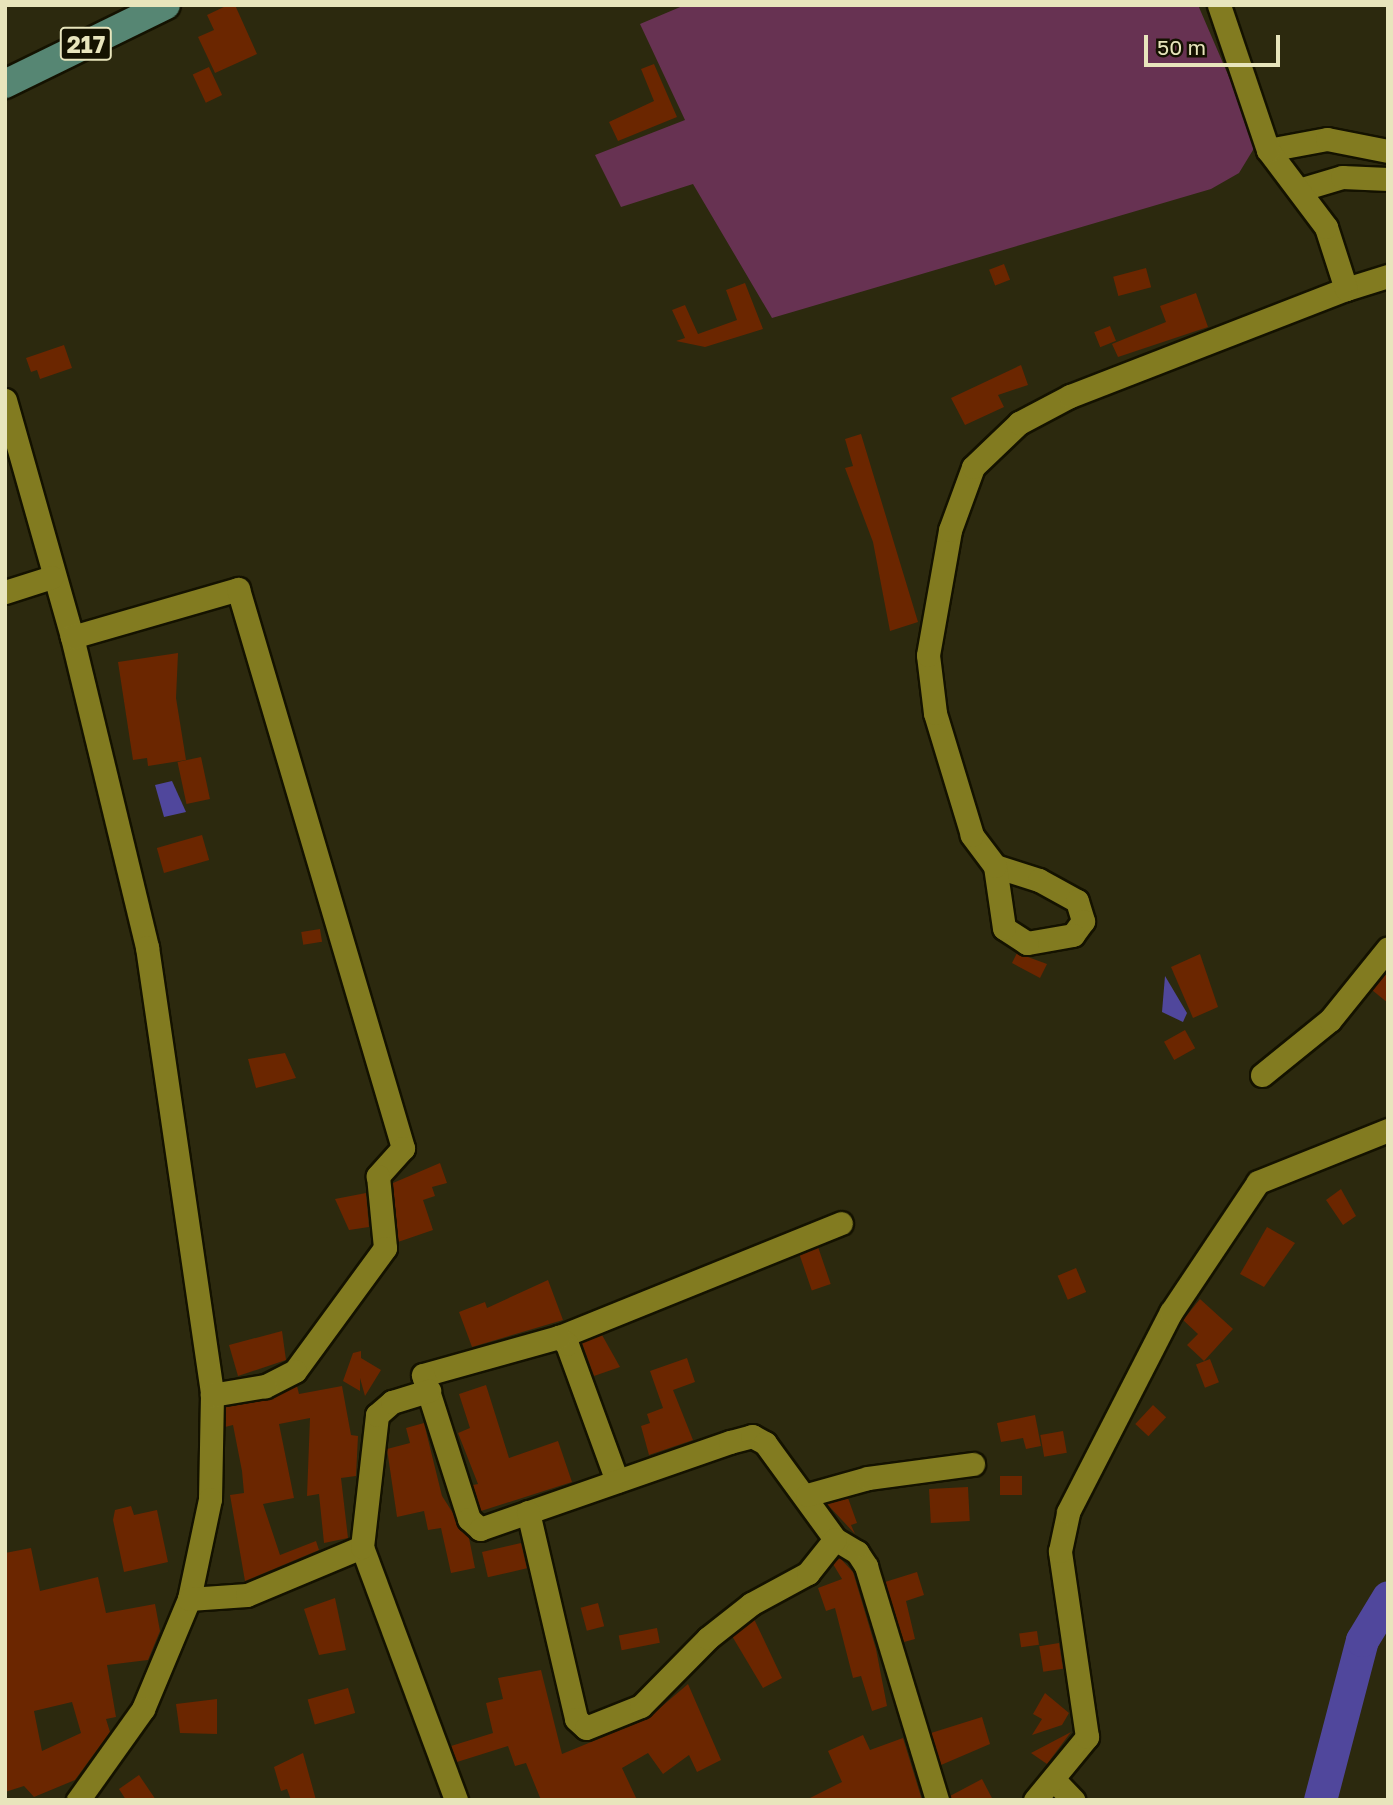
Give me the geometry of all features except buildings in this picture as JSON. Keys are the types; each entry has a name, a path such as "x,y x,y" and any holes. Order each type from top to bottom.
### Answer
{"main road":[{"name":"217","path":"5,83 166,5"}],"street":[{"path":"1219,5 1268,150 1302,189 1326,226 1346,289"},
{"path":"1268,150 1327,139 1388,151"},
{"path":"1302,189 1342,177 1388,178"},
{"path":"995,866 972,835 935,713 928,655 950,530 973,467 1019,423 1070,396 1346,289 1388,276"},
{"path":"5,400 52,577 72,637 147,947 212,1395 203,1537 189,1599 143,1709 78,1800"},
{"path":"5,592 52,577"},
{"path":"72,637 238,589 403,1148 378,1176 385,1248 302,1363 265,1386 212,1395"},
{"path":"1262,1075 1329,1020 1388,948"},
{"path":"1035,1800 1087,1737 1088,1724 1060,1551 1074,1500 1171,1312 1258,1182 1388,1130"},
{"path":"841,1223 559,1337 424,1375 474,1527 527,1512 752,1436 807,1495 835,1539 857,1552 866,1566 937,1800"},
{"path":"559,1337 568,1344 617,1480"},
{"path":"429,1391 392,1402 377,1415 362,1547 456,1800"},
{"path":"807,1495 868,1478 973,1464"},
{"path":"527,1512 576,1719 586,1728 641,1706 708,1638 808,1573 835,1539"},
{"path":"189,1599 247,1595 362,1547"},
{"path":"1054,1780 1073,1800"}],"shaded area":[{"path":"685,5 1198,5 1254,135 1253,150 1239,173 1211,189 772,318 693,184 621,207 595,155 685,120 640,24"},
{"path":"172,781 186,812 164,817 155,785"},
{"path":"1165,976 1187,1013 1183,1022 1162,1012"}],"waterway":[{"path":"1320,1800 1362,1640 1388,1597"}]}
